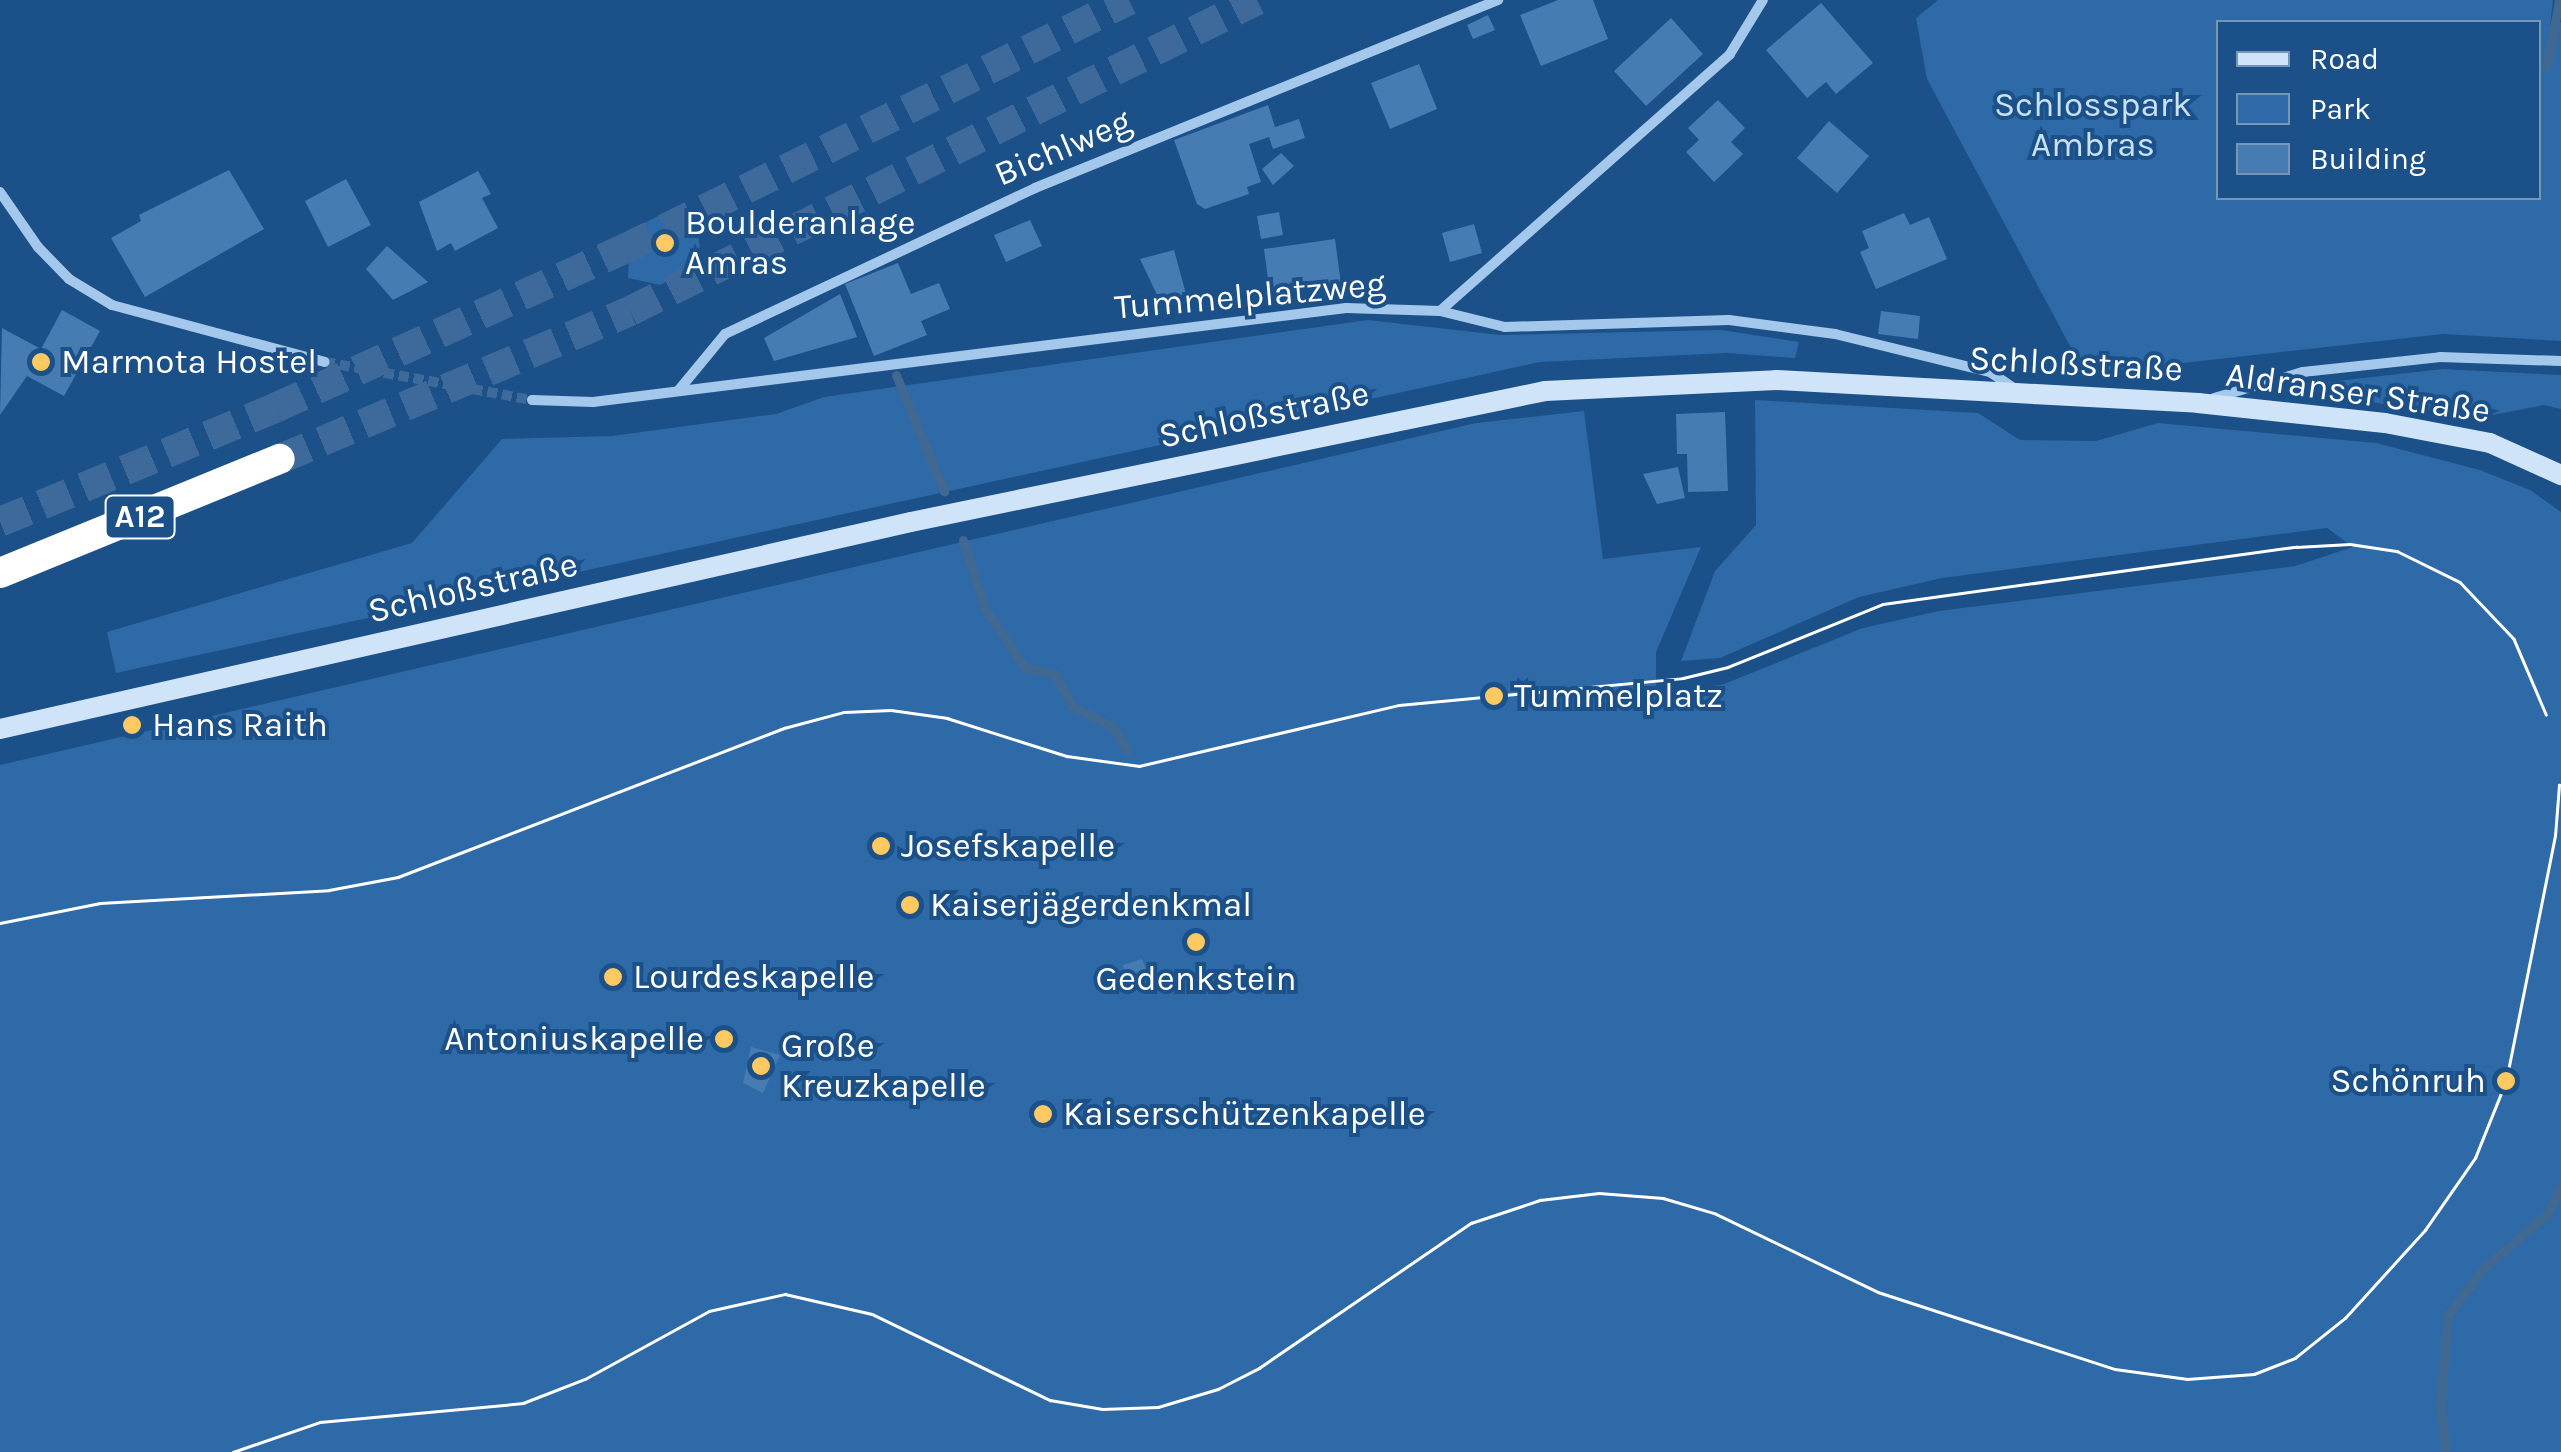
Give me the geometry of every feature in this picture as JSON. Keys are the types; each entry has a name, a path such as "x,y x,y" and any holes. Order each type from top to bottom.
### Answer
{"highway":[{"name":"A12","path":"0,574 280,458"}],"main road":[{"name":"Schloßstraße","path":"0,729 911,522 1545,391 1776,380 2198,403"},
{"name":"Aldranser Straße","path":"2198,403 2385,423 2490,443 2561,474"}],"street":[{"name":"Bichlweg","path":"677,392 725,334 1036,188 1498,0"},
{"path":"1440,311 1730,54 1763,0"},
{"path":"2,201 69,279 112,305 165,324 325,362"},
{"name":"Tummelplatzweg","path":"532,400 593,402 1346,308 1440,311 1505,327 1729,320 1834,334 1990,372 2022,393"},
{"name":"Schloßstraße","path":"2198,403 2322,370 2440,357 2561,362"}],"green space":[{"name":"Schlosspark Ambras","path":"1938,0 2553,0 2550,26 2561,22 2561,341 2443,334 2085,374 1927,79 1916,18"},
{"name":"Boulderanlage Amras","path":"677,206 688,208 696,220 700,249 692,265 661,285 628,278 630,237 637,227"},
{"path":"1368,320 1500,335 1721,330 1799,342 1795,358 1727,353 1540,362 116,673 107,632 412,543 502,439 612,436 776,414 824,397"},
{"path":"2443,369 2561,375 2561,409 2544,405 2477,418 2318,394 2319,383"},
{"path":"1755,400 1978,413 2020,440 2096,441 2158,423 2376,443 2480,470 2530,490 2561,512 2561,1452 0,1452 0,765 1476,423 1584,411 1603,559 1701,547 1656,652 1656,697 1724,684 1863,628 1939,611 2295,566 2353,547 2327,528 1942,578 1859,597 1720,658 1681,661 1715,571 1756,525"}],"building":[{"path":"1558,0 1593,0 1608,39 1541,66 1520,15"},
{"path":"1821,3 1873,63 1836,94 1826,82 1807,98 1766,50"},
{"path":"1488,15 1495,30 1473,39 1467,25"},
{"path":"1671,18 1703,54 1646,106 1614,71"},
{"path":"1419,64 1437,109 1390,129 1371,83"},
{"path":"1718,100 1745,128 1731,142 1743,154 1714,182 1686,152 1699,140 1688,128"},
{"path":"1268,105 1275,127 1299,119 1305,138 1273,149 1269,137 1249,144 1261,182 1247,187 1249,194 1205,209 1197,204 1174,140"},
{"path":"1829,121 1869,156 1837,193 1797,158"},
{"path":"1281,153 1294,166 1273,185 1262,169"},
{"path":"229,170 264,229 145,297 111,238 141,221 139,215"},
{"path":"478,171 491,194 482,198 498,228 455,251 451,243 437,251 419,202"},
{"path":"346,179 371,225 328,247 305,201"},
{"path":"1279,212 1283,235 1261,239 1257,216"},
{"path":"1904,213 1910,225 1929,217 1947,259 1876,289 1860,252 1869,248 1862,231"},
{"path":"1030,220 1042,246 1006,262 994,235"},
{"path":"1474,224 1482,253 1450,262 1442,233"},
{"path":"1335,239 1341,284 1270,294 1264,249"},
{"path":"387,246 428,282 393,300 366,269"},
{"path":"1174,250 1186,294 1160,301 1140,259"},
{"path":"898,263 911,294 939,283 950,309 921,321 927,335 874,356 845,284"},
{"path":"840,294 857,337 774,361 764,338"},
{"name":"Marmota Hostel","path":"62,310 100,331 64,396 27,376 0,415 2,328 41,349"},
{"path":"1881,311 1920,316 1918,339 1878,334"},
{"path":"1725,412 1728,491 1688,492 1687,454 1677,454 1676,414"},
{"path":"1678,467 1685,498 1657,504 1643,474"},
{"path":"1142,959 1148,975 1128,982 1123,965"},
{"name":"Große Kreuzkapelle","path":"751,1047 780,1055 763,1093 743,1083"},
{"name":"Kaiserschützenkapelle","path":"1040,1099 1057,1108 1045,1129 1029,1120"}],"waterway":[{"path":"2547,66 2559,0"},
{"path":"896,375 944,491"},
{"path":"963,540 985,609 1025,668 1055,674 1072,706 1113,727 1127,750"},
{"path":"2446,1452 2440,1407 2448,1315 2484,1268 2548,1213 2561,1186"}],"tunnel":[{"path":"0,522 275,408 624,249 1129,0"},
{"path":"280,459 630,311 1257,0"},
{"path":"325,362 532,400"}],"tram line":[{"path":"0,923 100,903 329,890 398,877 784,728 844,712 891,710 947,718 1067,756 1139,766 1399,705 1683,678 1728,667 1883,604 2296,547 2350,544 2397,551 2460,582 2514,639 2546,714"},
{"path":"233,1452 320,1422 523,1403 585,1379 709,1311 785,1294 872,1314 1050,1400 1102,1409 1158,1407 1218,1389 1259,1368 1471,1223 1540,1200 1599,1193 1663,1198 1714,1213 1878,1292 2115,1369 2187,1379 2254,1374 2295,1358 2345,1318 2425,1230 2475,1158 2506,1081 2555,836 2559,785"}],"place":[{"name":"Boulderanlage Amras","path":"665,243"},
{"name":"Marmota Hostel","path":"41,362"},
{"name":"Tummelplatz","path":"1494,696"},
{"name":"Hans Raith","path":"132,725"},
{"name":"Josefskapelle","path":"881,846"},
{"name":"Kaiserjägerdenkmal","path":"910,905"},
{"name":"Gedenkstein","path":"1196,942"},
{"name":"Lourdeskapelle","path":"613,977"},
{"name":"Antoniuskapelle","path":"724,1039"},
{"name":"Große Kreuzkapelle","path":"761,1066"},
{"name":"Schönruh","path":"2506,1081"},
{"name":"Kaiserschützenkapelle","path":"1043,1114"}]}
